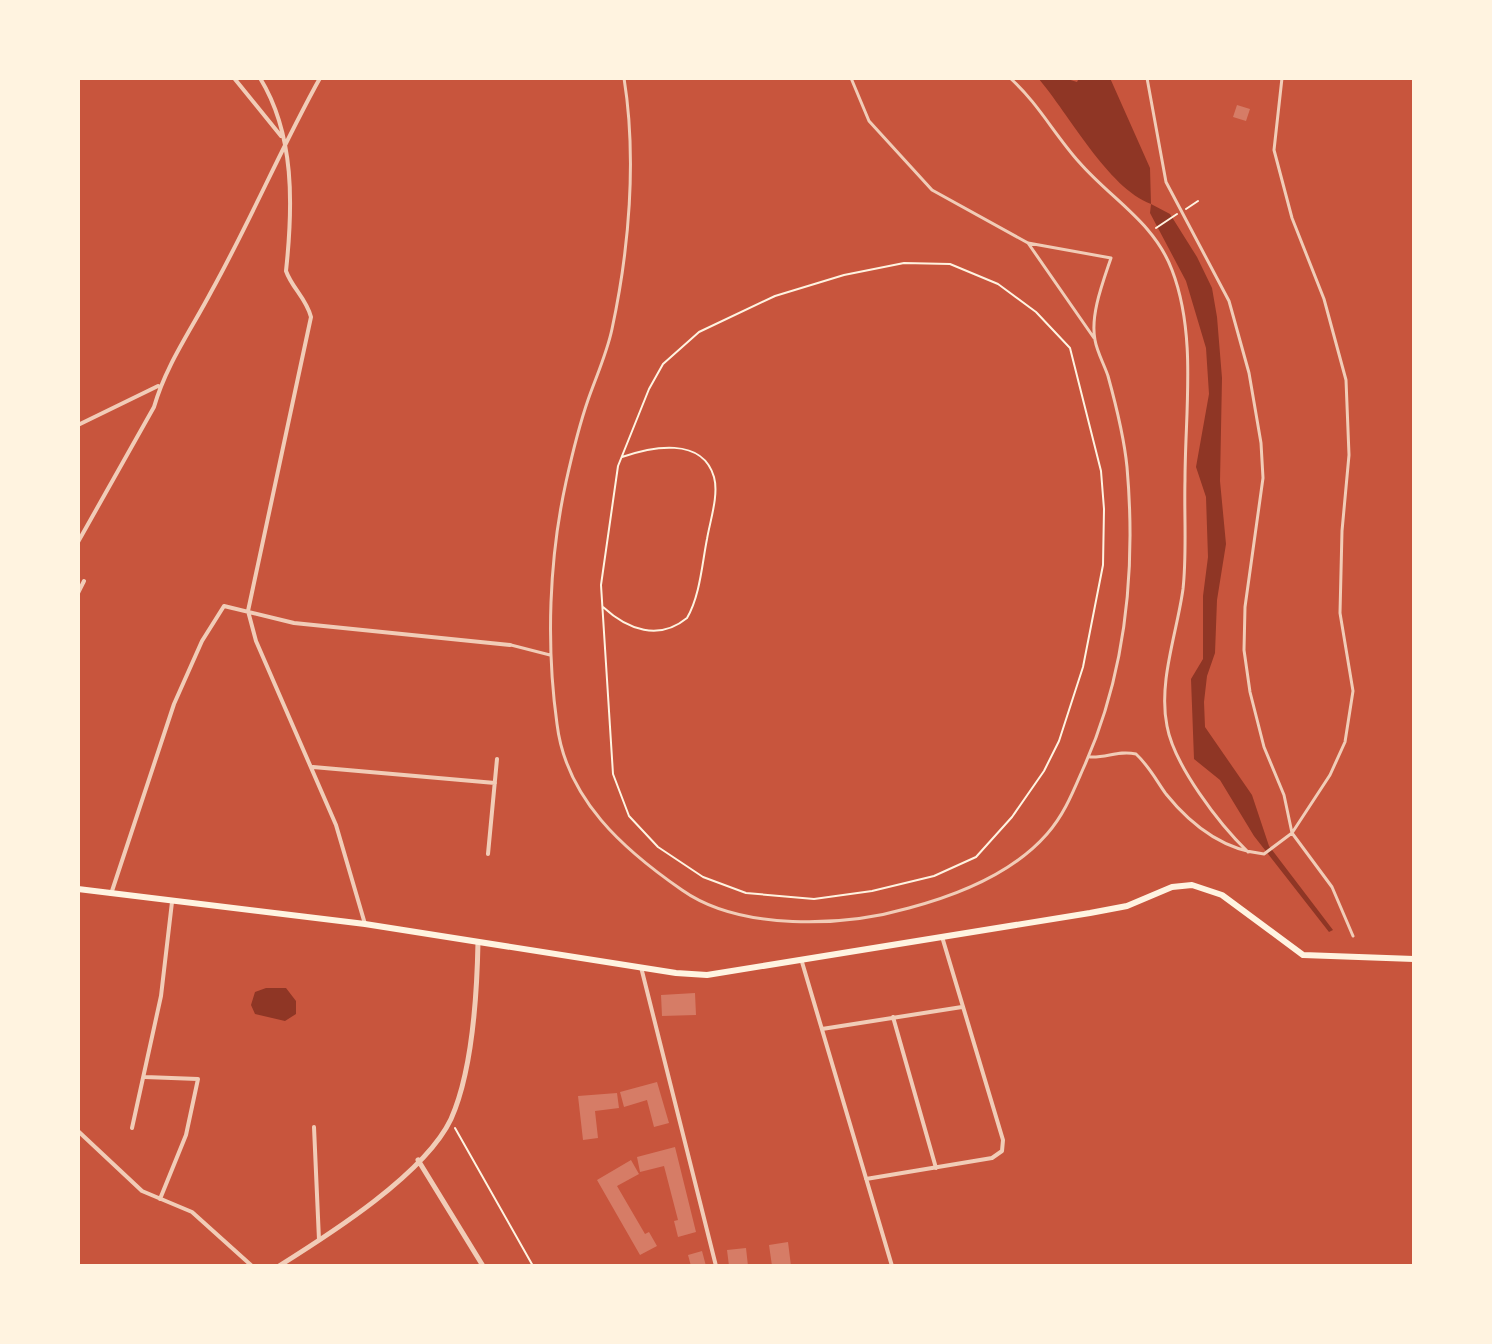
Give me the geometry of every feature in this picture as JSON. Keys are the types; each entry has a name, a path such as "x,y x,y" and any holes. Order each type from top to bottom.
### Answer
{"main road":[{"path":"78,889 365,924 707,975 943,940 1127,906 1183,884 1222,895 1303,955 1414,959"}],"street":[{"path":"234,78 274,123 284,142"},
{"path":"260,78 273,104 290,168 286,271 290,284 307,303 311,317 248,611 256,641 313,767 341,838 365,924"},
{"path":"78,542 154,407 160,385 211,293 284,142 320,78"},
{"path":"624,78 628,103 628,210 621,271 611,333 585,408 565,485 557,534 550,655 557,731 576,781 602,824 633,856 691,897 729,913 810,923 893,913 949,897 1013,865 1047,835 1069,803 1098,736 1121,646 1130,583 1131,530 1126,461 1119,422 1094,338 1028,243"},
{"path":"851,78 869,121 932,190 1028,243 1111,258 1100,295 1094,338"},
{"path":"1010,78 1052,123 1079,162 1131,208 1152,234 1178,285 1186,349 1184,582 1164,695 1167,726 1174,753 1225,826 1249,853"},
{"path":"1147,78 1166,182 1220,280 1249,373 1261,443 1263,478 1251,555 1244,650 1264,747 1284,795 1292,833 1332,887 1353,936"},
{"path":"1089,757 1100,758 1112,752 1136,754 1187,818 1231,848 1264,854 1292,833 1330,775 1345,742 1353,691 1340,613 1341,545 1349,455 1346,380 1324,299 1292,218 1274,150 1282,78"},
{"path":"78,425 160,385"},
{"path":"78,593 84,581"},
{"path":"111,894 174,704 202,641 224,606 294,623 510,645 550,655"},
{"path":"488,854 497,759"},
{"path":"313,767 495,783"},
{"path":"132,1128 161,996 172,902"},
{"path":"866,1179 992,1158 1002,1151 1004,1145 943,940"},
{"path":"279,1266 375,1199 418,1160 450,1120 466,1060 478,942"},
{"path":"802,962 892,1266"},
{"path":"641,967 716,1266"},
{"path":"822,1029 962,1007"},
{"path":"893,1017 936,1168"},
{"path":"145,1077 198,1079 186,1135 160,1199"},
{"path":"314,1127 319,1241"},
{"path":"78,1131 130,1182 192,1212 252,1266"},
{"path":"418,1160 483,1266"}],"path":[{"path":"1154,230 1198,201"},
{"path":"904,263 950,264 998,284 1036,312 1070,348 1101,471 1103,565 1083,667 1059,741 1044,771 1012,817 976,857 941,874 872,891 814,899 746,893 703,877 658,847 629,816 613,774 609,752 601,606 603,564 621,457 663,364 699,332 746,308 844,275 904,263"},
{"path":"601,606 623,623 644,631 678,625 687,618 715,490 709,467 696,454 683,450 646,448 621,457"},
{"path":"450,1120 533,1266"}],"shaded area":[{"path":"1038,78 1064,78 1077,82 1079,78 1110,78 1150,168 1151,204 1120,183 1105,167"},
{"path":"1151,204 1170,214 1197,257 1212,288 1217,317 1222,378 1220,481 1226,544 1217,600 1215,653 1207,676 1204,702 1205,727 1252,795 1269,846 1333,930 1329,932 1254,836 1220,780 1194,759 1191,679 1203,659 1203,596 1208,557 1206,497 1196,467 1209,394 1206,348 1186,281 1150,213"},
{"path":"266,988 286,988 296,1001 296,1014 285,1021 255,1014 251,1005 255,992"}],"building":[{"path":"1237,105 1250,109 1246,121 1233,117"},
{"path":"695,993 696,1015 662,1016 661,995"},
{"path":"657,1082 669,1123 654,1127 647,1100 624,1107 620,1092"},
{"path":"617,1093 619,1108 595,1111 598,1138 583,1140 578,1096"},
{"path":"675,1147 696,1232 678,1237 674,1221 678,1220 664,1166 640,1172 637,1157"},
{"path":"631,1160 639,1174 617,1186 645,1234 649,1232 657,1246 640,1255 597,1180"},
{"path":"788,1242 791,1266 772,1266 769,1245"},
{"path":"746,1248 748,1266 729,1266 727,1250"},
{"path":"702,1251 706,1266 691,1266 688,1255"}]}
